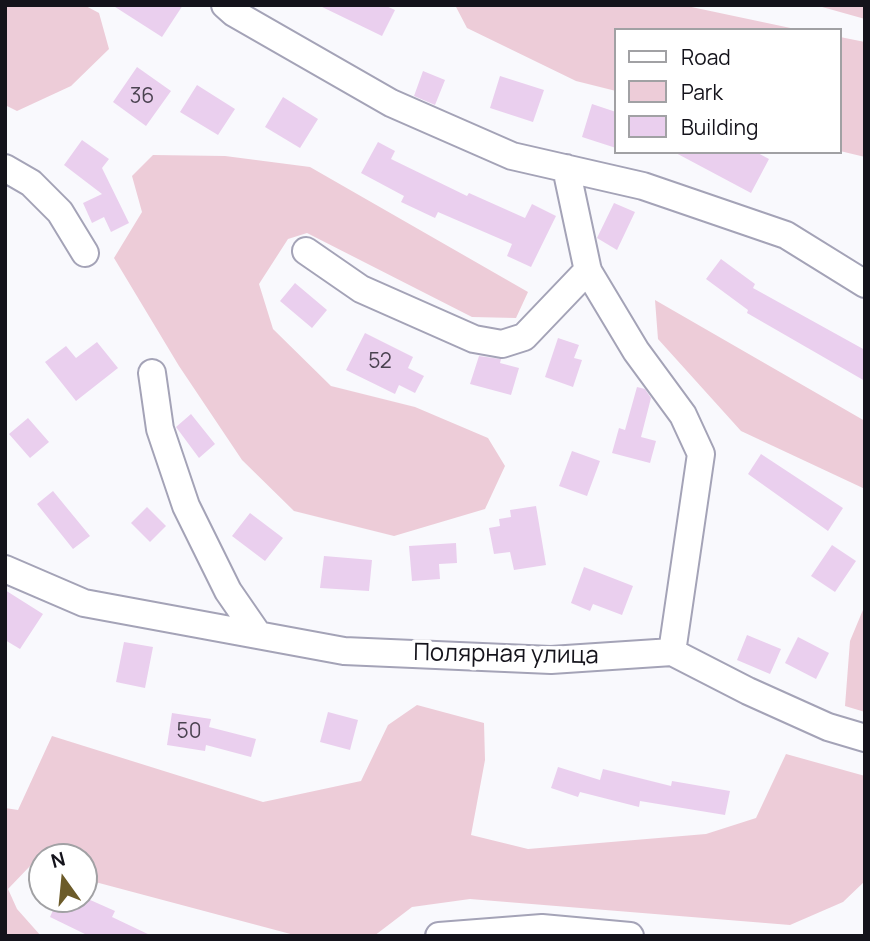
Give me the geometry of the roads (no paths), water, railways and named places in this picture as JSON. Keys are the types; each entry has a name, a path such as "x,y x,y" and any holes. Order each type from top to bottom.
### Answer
{"street":[{"path":"225,5 234,13 391,103 512,156 643,186 786,235 865,284"},
{"path":"5,168 31,183 60,212 85,253"},
{"path":"566,168 588,270 636,351 683,415 701,454 672,652 828,727 865,738"},
{"path":"306,251 361,289 474,339 502,344 524,337 588,270"},
{"path":"152,373 160,429 186,506 228,591 257,633"},
{"name":"Полярная улица","path":"5,569 84,603 344,651 551,660 672,652"},
{"path":"439,936 542,928 630,936"}]}
